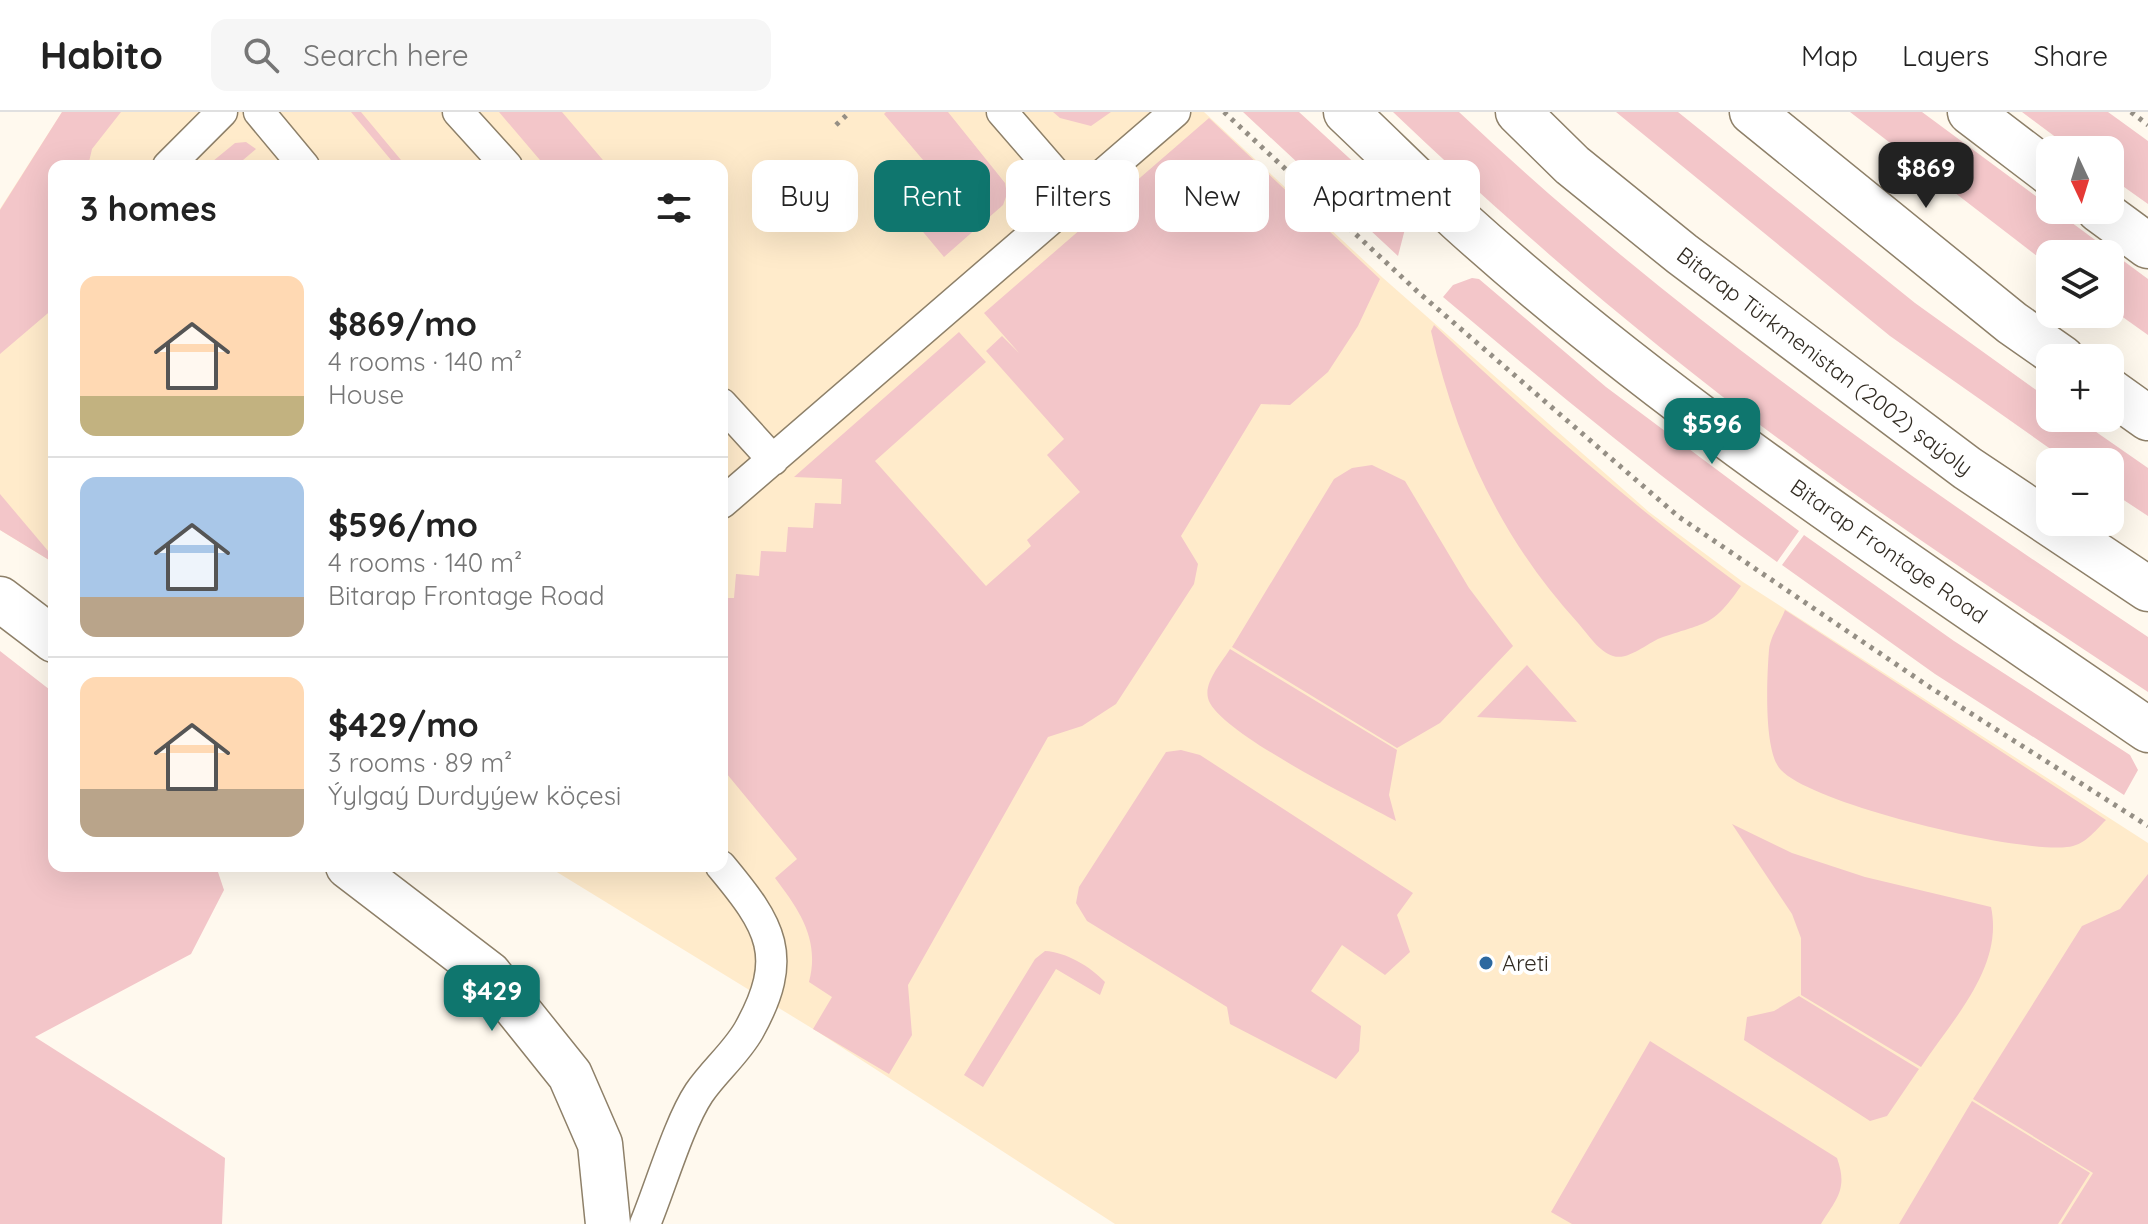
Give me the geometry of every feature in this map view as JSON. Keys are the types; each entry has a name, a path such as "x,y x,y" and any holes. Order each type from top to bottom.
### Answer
{"street":[{"name":"Bitarap Frontage Road","path":"1346,112 1461,222 1620,353 1810,498 2148,730"},
{"name":"Bitarap Türkmenistan (2002) şaýoly","path":"1518,112 1572,165 1694,263 1967,468 2148,589"},
{"path":"1752,112 2042,344"},
{"path":"1970,112 2036,162"},
{"path":"2118,224 2148,246"},
{"path":"2124,401 2148,418"},
{"path":"0,599 48,635"},
{"path":"356,872 489,974 570,1075 600,1144 608,1224"}],"lane":[{"path":"174,160 222,112"},
{"path":"259,112 299,160"},
{"path":"458,112 502,160"},
{"path":"1002,112 1044,160"},
{"path":"1118,160 1175,112"},
{"path":"728,498 1034,232"},
{"path":"728,411 773,460"},
{"path":"645,1224 698,1095 749,1031 774,970 769,934 748,898 726,872"}],"path":[{"path":"836,125 850,112"},
{"path":"1224,112 1429,302 1679,517 1931,688 2148,826"},
{"path":"2131,112 2148,125"}],"shaded area":[{"path":"62,112 1204,112 1256,160 1155,160 1155,232 1269,232 1269,172 1285,187 1285,232 1333,232 1649,512 1743,582 2148,843 2148,1224 1115,1224 818,1032 557,872 728,872 728,160 48,160 48,559 0,530 0,209"},
{"path":"62,112 121,112 92,149 89,160 48,160 48,313 0,354 0,210"},
{"path":"351,112 361,112 401,160 391,160"},
{"path":"499,112 562,112 603,160 540,160"},
{"path":"948,112 987,160 923,160 884,114"},
{"path":"1053,112 1111,112 1091,126 1060,118"},
{"path":"1243,112 1299,112 1351,160 1295,160"},
{"path":"1393,112 1459,112 1539,185 1706,324 1880,453 2148,637 2148,692 1892,521 1754,421 1647,337 1480,192 1480,160 1445,160"},
{"path":"1616,112 1678,112 1915,303 2036,390 2036,432 2096,432 2119,448 2049,448 1890,336"},
{"path":"1850,112 1922,112 2036,196 2036,224 2074,224 2095,240 2036,240 2036,255"},
{"path":"2022,112 2108,112 2148,141 2148,204 2124,187 2124,136 2054,136"},
{"path":"1209,118 1254,160 1161,160"},
{"path":"246,142 256,149 243,160 214,160 235,143"},
{"path":"990,164 1005,183 1003,205 990,216"},
{"path":"1155,165 1155,232 1269,232 1269,174 1285,190 1285,232 1330,232 1380,279 1358,326 1328,372 1290,405 1261,404 1181,536 1198,564 1194,584 1116,704 1082,726 1048,737 908,985 912,1035 889,1074 813,1029 832,997 809,982 812,967 810,939 800,914 775,878 797,859 728,775 728,598 734,598 736,574 759,576 761,551 786,552 788,527 813,528 815,503 841,504 842,479 794,477 959,332 986,362 875,461 986,586 1031,546 1027,540 1080,492 1047,455 1064,439 986,351 1002,336 1019,353 984,313 1077,232 1139,232 1139,179"},
{"path":"923,232 972,232 944,257"},
{"path":"1372,232 1404,232 1398,256"},
{"path":"2124,261 2148,279 2148,335 2124,318"},
{"path":"1472,278 1479,279 1606,387 1799,531 1777,562 1607,433 1443,297 1453,285"},
{"path":"1434,325 1583,460 1741,586 1716,616 1625,656 1613,656 1598,646 1526,557 1485,487 1468,450 1441,372 1431,331"},
{"path":"2124,451 2148,468 2148,516 2124,500"},
{"path":"1372,465 1405,481 1469,588 1513,646 1440,723 1397,748 1232,647 1334,479 1352,468"},
{"path":"0,494 48,551 48,559 0,530"},
{"path":"1804,535 1954,641 2130,755 2138,770 2124,795 1935,674 1782,565"},
{"path":"1785,610 2106,820 2079,844 2042,847 1963,835 1918,824 1833,798 1801,784 1781,770 1775,761 1769,731 1769,650"},
{"path":"1230,649 1397,750 1389,795 1396,821 1292,765 1235,728 1217,712 1207,692 1214,672"},
{"path":"0,651 48,688 48,872 218,872 224,890 191,954 35,1037 225,1158 222,1224 0,1224"},
{"path":"1527,665 1577,722 1477,717"},
{"path":"1181,750 1200,755 1413,893 1397,915 1410,952 1385,975 1342,945 1311,991 1361,1026 1359,1051 1336,1079 1230,1024 1227,1007 1087,921 1076,903 1079,887 1166,752"},
{"path":"1732,824 1792,853 1865,877 1991,907 1993,929 1983,972 1960,1012 1921,1067 1801,995 1801,938 1792,914"},
{"path":"2148,874 2148,1224 2061,1224 2093,1173 1973,1099 2082,926 2120,909"},
{"path":"1045,951 1070,957 1093,971 1105,982 1100,995 1056,969 983,1087 964,1075 1035,959"},
{"path":"1799,996 1919,1069 1887,1116 1870,1121 1744,1040 1747,1017 1774,1011"},
{"path":"1650,1041 1837,1158 1841,1186 1821,1224 1572,1224 1551,1212"},
{"path":"1972,1101 2090,1173 2058,1224 1899,1224"}],"place":[{"name":"Areti","path":"1486,963"}]}
